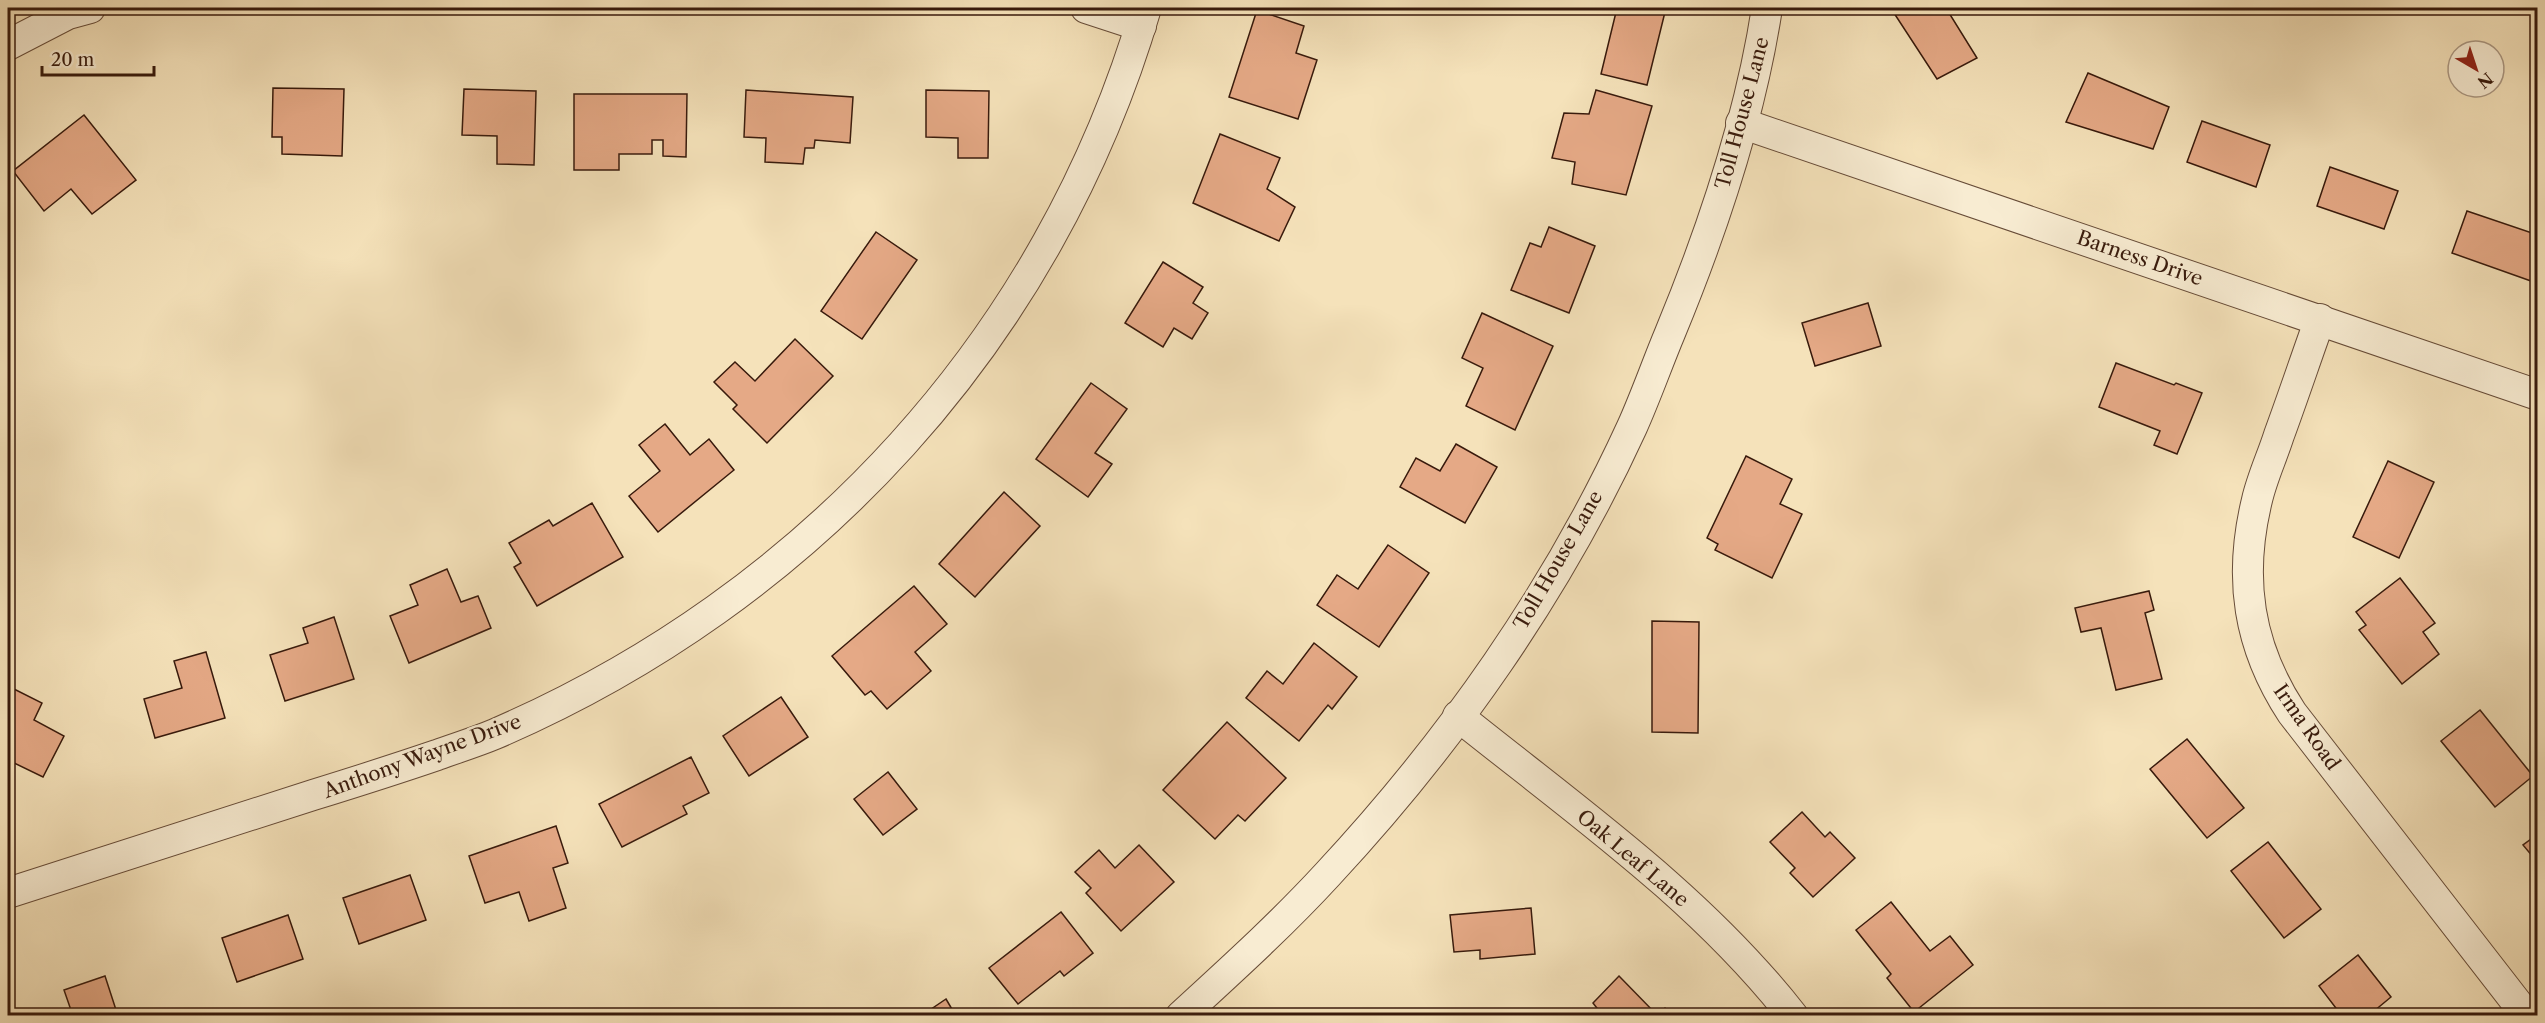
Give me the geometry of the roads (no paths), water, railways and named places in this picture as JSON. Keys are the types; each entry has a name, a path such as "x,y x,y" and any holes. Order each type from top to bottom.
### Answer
{"street":[{"path":"8,45 68,15 90,8"},
{"path":"1086,8 1144,17"},
{"name":"Toll House Lane","path":"1181,1016 1241,961 1327,876 1406,785 1481,686 1550,581 1581,527 1631,428 1696,270 1733,154 1762,38 1767,8"},
{"name":"Anthony Wayne Drive","path":"8,893 380,774 493,735 601,683 632,665 672,641 760,579 820,528 892,457 946,393 983,344 1017,294 1071,198 1102,132 1144,17"},
{"name":"Barness Drive","path":"1741,123 2538,395"},
{"name":"Irma Road","path":"2320,319 2257,498 2247,548 2247,598 2258,648 2279,693 2292,713 2528,1016"},
{"name":"Oak Leaf Lane","path":"1458,716 1672,888 1724,938 1793,1016"}]}
